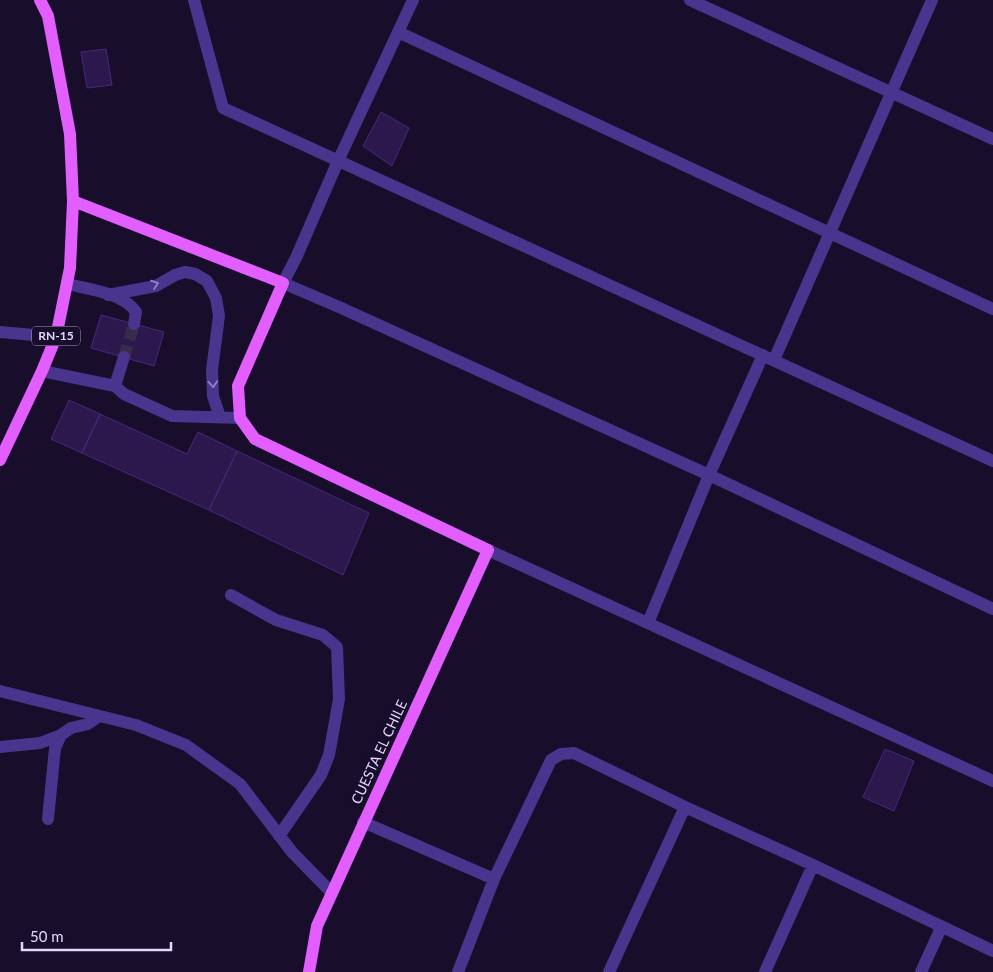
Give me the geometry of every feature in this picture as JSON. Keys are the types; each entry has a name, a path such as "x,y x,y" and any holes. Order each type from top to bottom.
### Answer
{"main road":[{"name":"RN-15","path":"0,460 56,337 70,268 73,201 70,134 48,16 40,0"},
{"path":"73,201 283,283 238,386 240,418 255,439 488,550"},
{"name":"CUESTA EL CHILE","path":"310,972 317,926 488,550"}],"street":[{"path":"194,0 223,108 993,461"},
{"path":"413,0 283,283 709,475 993,609"},
{"path":"690,0 993,138"},
{"path":"648,623 709,475 831,232 932,0"},
{"path":"398,32 993,309"},
{"path":"108,295 156,286 175,275 185,272 195,274 207,281 216,298 219,316 212,370 213,396 220,418"},
{"path":"67,284 120,298 131,304 136,312 134,324"},
{"path":"0,332 56,337"},
{"path":"114,386 124,357"},
{"path":"42,371 114,386 124,394 172,416 240,418"},
{"path":"488,550 993,781"},
{"path":"231,595 276,620 323,635 337,648 339,699 329,755 321,775 279,836"},
{"path":"0,691 136,725 186,745 240,784 292,852 332,893"},
{"path":"0,747 40,743 61,735 71,728 88,724 99,716"},
{"path":"48,819 55,748 61,735"},
{"path":"458,972 494,879 551,760 561,754 574,753 993,951"},
{"path":"609,972 685,807"},
{"path":"363,822 494,879"},
{"path":"765,972 813,865"},
{"path":"921,972 941,928"}],"building":[{"path":"106,49 112,85 87,88 81,52"},
{"path":"381,112 409,128 392,166 363,146"},
{"path":"101,315 164,332 154,366 91,348"},
{"path":"69,400 100,414 82,453 51,439"},
{"path":"100,414 187,454 198,432 237,451 209,510 82,453"},
{"path":"237,451 369,513 343,575 209,510"},
{"path":"885,749 914,761 894,811 863,797"}],"tunnel":[{"path":"124,357 134,324"}]}
